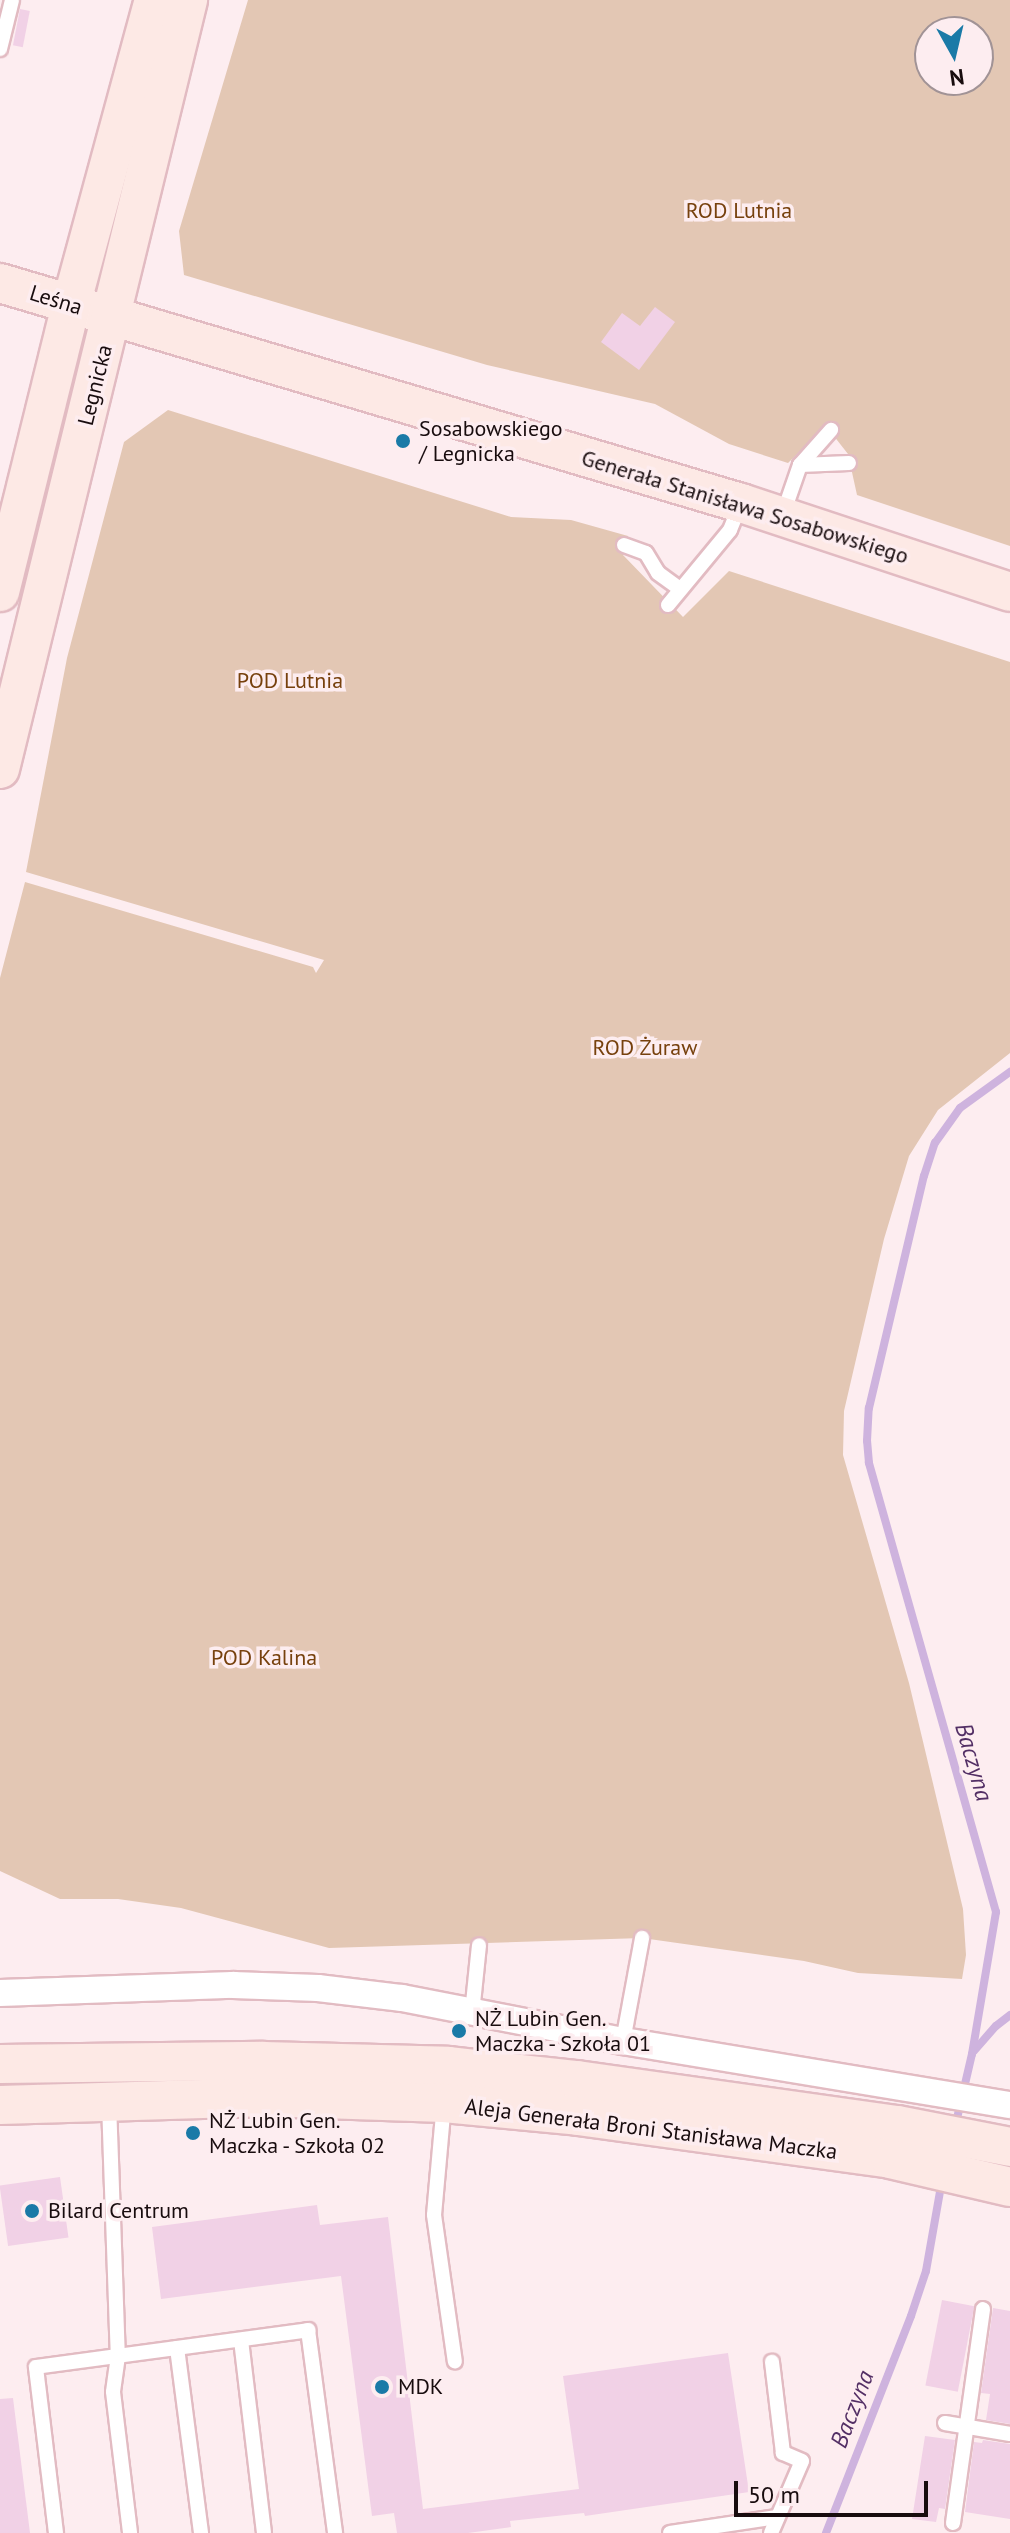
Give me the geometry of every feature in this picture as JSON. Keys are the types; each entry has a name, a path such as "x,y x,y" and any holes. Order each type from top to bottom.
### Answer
{"main road":[{"name":"Legnicka","path":"0,592 71,305 154,0"},
{"name":"Legnicka","path":"0,769 188,0"},
{"name":"Leśna","path":"0,283 112,317"},
{"name":"Generała Stanisława Sosabowskiego","path":"112,317 741,503 1010,592"},
{"name":"Aleja Generała Broni Stanisława Maczka","path":"0,2064 263,2061 448,2066 577,2080 894,2142 1005,2186"},
{"name":"Aleja Generała Broni Stanisława Maczka","path":"0,2105 109,2099 262,2097 444,2103 894,2142 1008,2146"}],"street":[{"path":"0,1993 261,1986 388,1996 623,2041 895,2083 1010,2105"}],"lane":[{"path":"0,49 12,0"},
{"path":"782,516 800,465 831,430"},
{"path":"800,465 849,463"},
{"path":"668,605 730,530 741,503"},
{"path":"624,545 646,553 658,573 680,589"},
{"path":"623,2041 642,1938"},
{"path":"472,2013 479,1945"},
{"path":"109,2099 118,2356 113,2392 130,2533"},
{"path":"444,2103 434,2215 455,2362"},
{"path":"953,2523 983,2309"},
{"path":"56,2533 36,2367 308,2330 335,2533"},
{"path":"241,2340 264,2533"},
{"path":"177,2348 201,2533"},
{"path":"771,2533 802,2461 783,2453 772,2362"},
{"path":"945,2423 1010,2434"},
{"path":"670,2533 710,2530 777,2517"}],"green space":[{"name":"ROD Lutnia","path":"248,0 1010,0 1010,546 857,495 848,454 826,426 788,463 729,444 655,404 487,365 184,275 179,231"},
{"path":"168,410 511,517 571,520 628,536 623,555 683,617 729,571 1010,662 1010,1053 938,1110 909,1156 884,1239 844,1411 843,1455 909,1683 963,1909 966,1955 962,1979 858,1973 804,1961 642,1938 329,1948 181,1908 118,1899 60,1899 0,1871 0,978 25,882 313,967 316,973 324,960 26,872 67,658 124,442"}],"building":[{"path":"20,9 30,11 23,47 13,45"},
{"path":"655,307 675,322 639,370 601,342 622,313 640,326"},
{"name":"Bilard Centrum","path":"60,2177 68,2237 8,2246 0,2185"},
{"path":"317,2205 320,2225 388,2217 423,2509 579,2489 563,2376 728,2353 749,2492 585,2516 584,2513 510,2521 511,2527 468,2533 397,2533 394,2513 372,2516 341,2276 161,2299 152,2227"},
{"path":"942,2300 974,2306 958,2392 925,2385"},
{"path":"993,2308 1010,2311 1010,2424 986,2420 990,2394 981,2393"},
{"path":"13,2398 30,2533 0,2533 0,2399"},
{"path":"925,2436 955,2440 945,2509 939,2508 936,2522 912,2519"},
{"path":"983,2440 1010,2444 1010,2519 965,2512 974,2442 982,2443"}],"waterway":[{"name":"Baczyna","path":"955,2127 972,2054 996,1912 869,1463 867,1441 869,1408 924,1176 935,1143 960,1108 1010,1072"},
{"path":"974,2051 1010,2015"},
{"name":"Baczyna","path":"826,2533 926,2271 942,2180"}],"place":[{"name":"Sosabowskiego / Legnicka","path":"403,441"},
{"name":"NŻ Lubin Gen. Maczka - Szkoła 01","path":"459,2031"},
{"name":"NŻ Lubin Gen. Maczka - Szkoła 02","path":"193,2133"},
{"name":"Bilard Centrum","path":"32,2211"},
{"name":"MDK","path":"382,2387"}],"park label":[{"name":"POD Lutnia","path":"290,681"},
{"name":"ROD Żuraw","path":"645,1048"},
{"name":"POD Kalina","path":"264,1658"}]}
